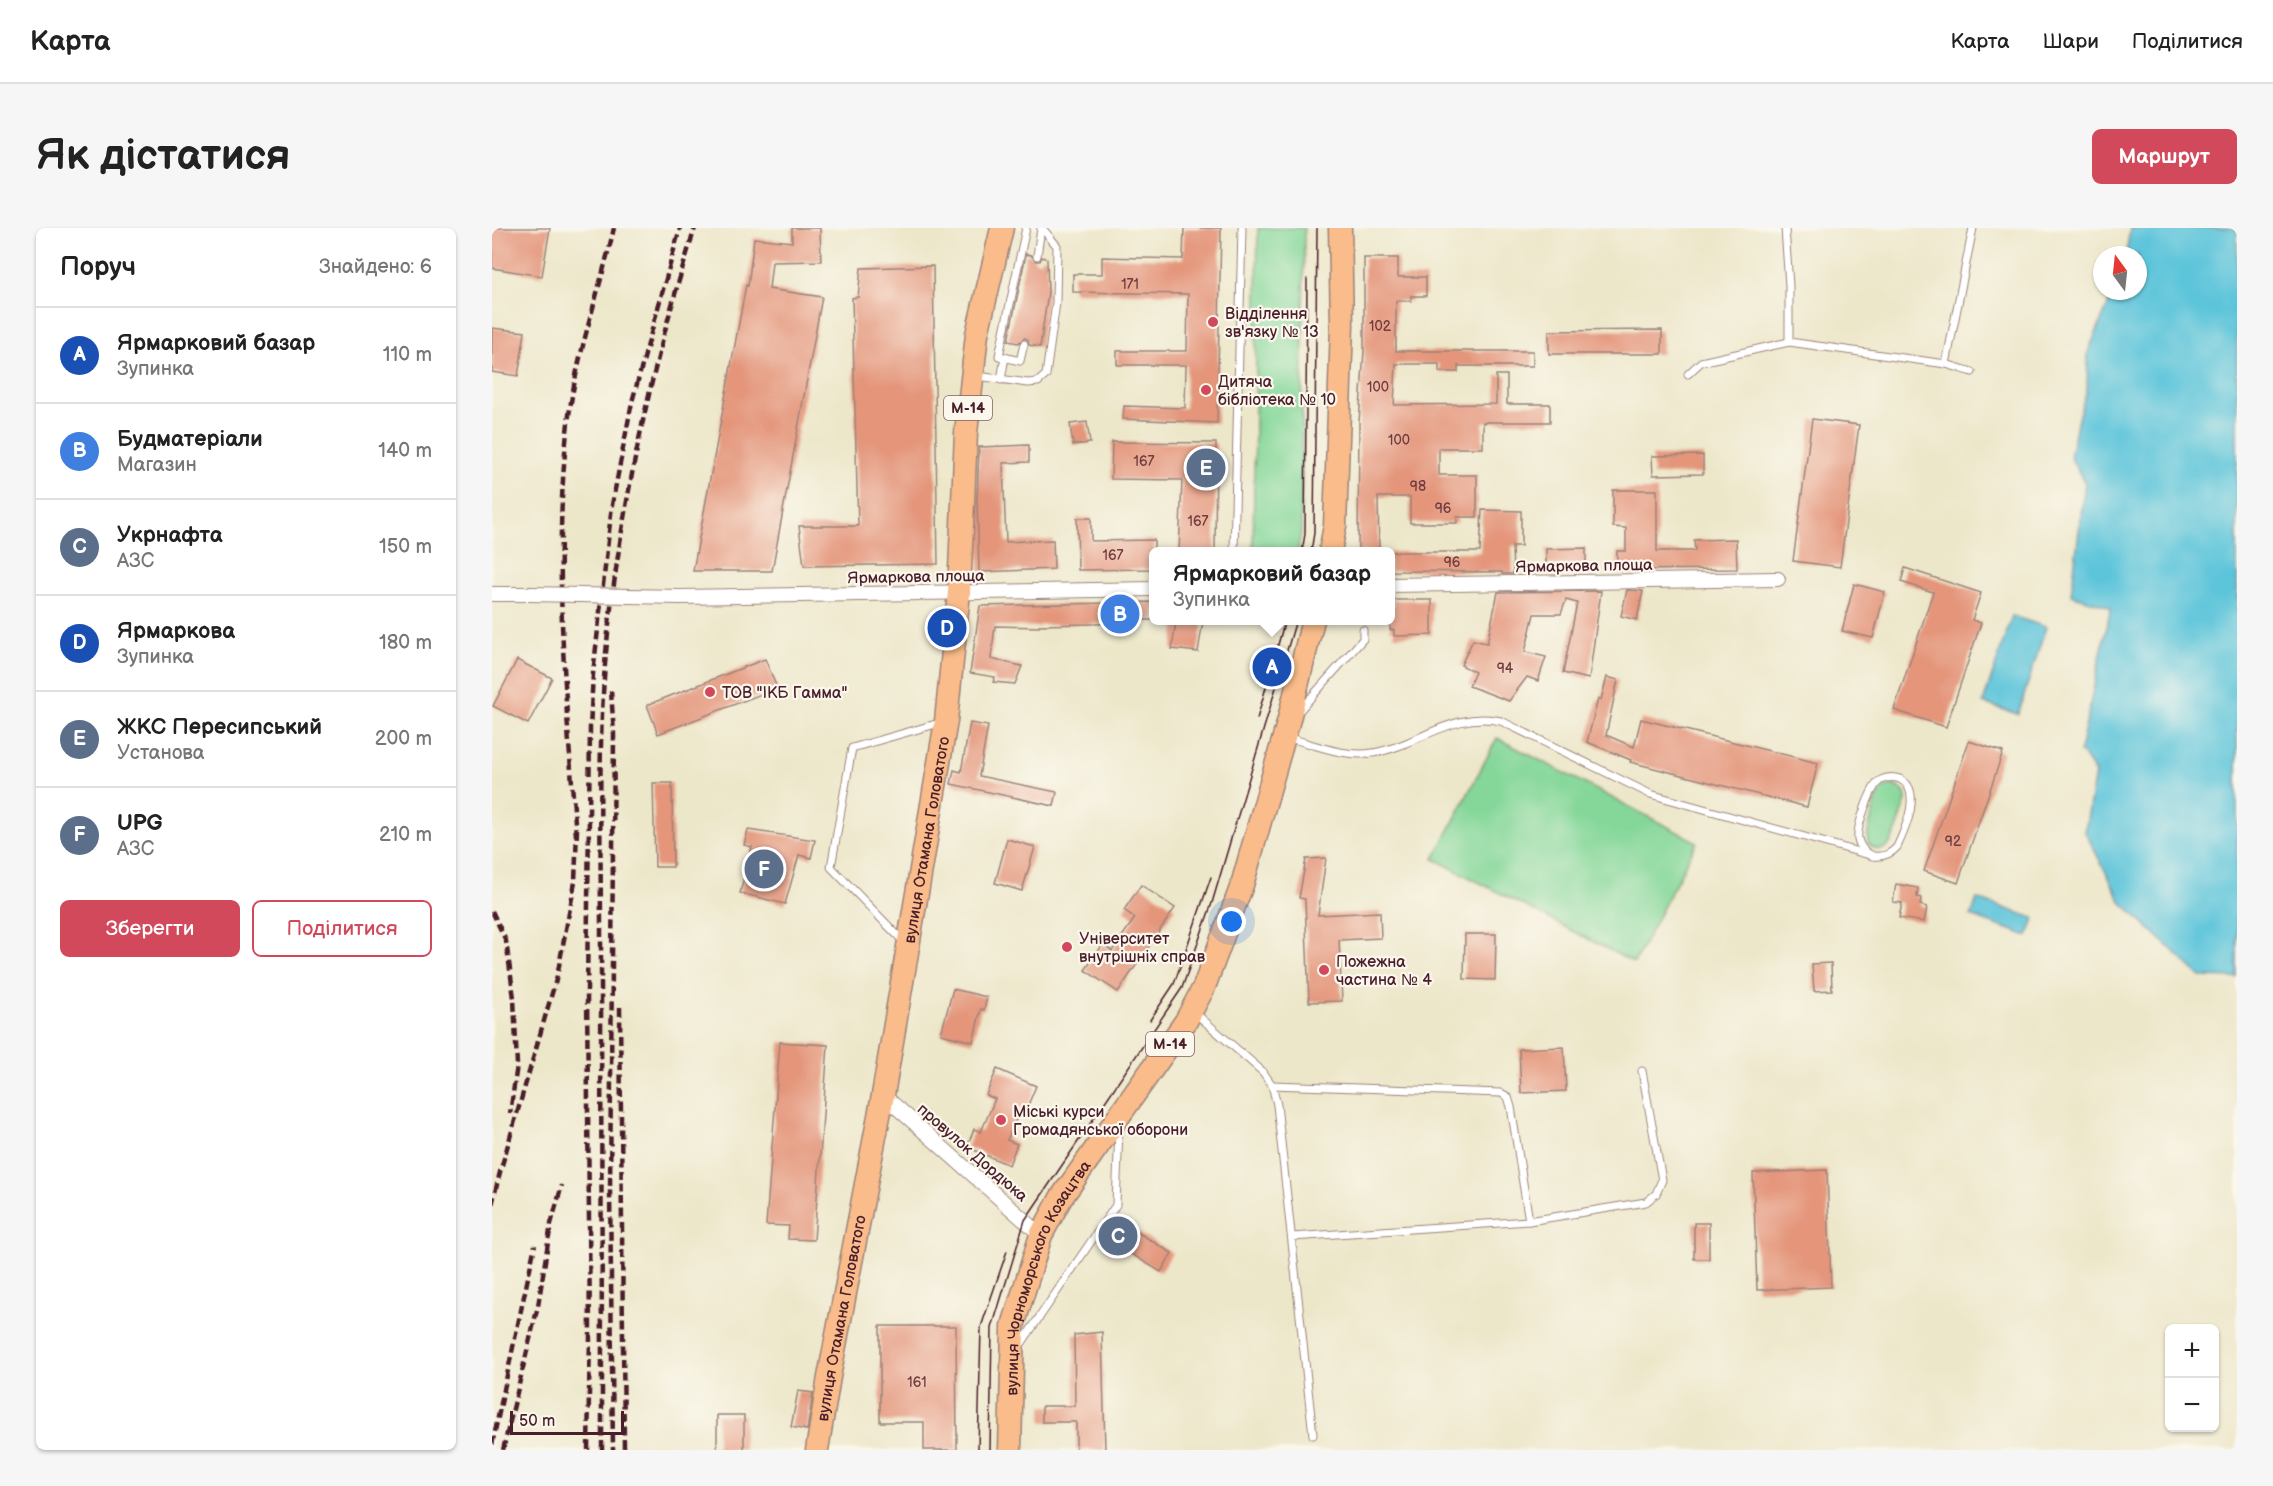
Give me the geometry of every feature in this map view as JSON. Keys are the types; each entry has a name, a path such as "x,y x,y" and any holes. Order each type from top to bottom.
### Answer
{"main road":[{"name":"вулиця Отамана Головатого","path":"818,1450 829,1377 883,1095 945,721 959,592 966,433 972,376 977,334 1002,228"},
{"path":"1331,547 1335,526 1342,325 1340,228"},
{"name":"вулиця Чорноморського Козацтва","path":"1010,1450 1010,1359 1013,1326 1041,1235 1061,1198 1192,1010 1216,958 1242,885 1286,730 1312,625"}],"street":[{"name":"Ярмаркова площа","path":"1395,585 1778,579"},
{"name":"Ярмаркова площа","path":"492,594 680,597 1149,589"},
{"name":"провулок Дордюка","path":"883,1095 1041,1235"}],"lane":[{"path":"1024,344 1020,361 999,356 1026,228"},
{"path":"972,376 1028,383 1038,382 1046,375 1056,303 1057,246 1042,228"},
{"path":"1037,256 1042,228"},
{"path":"1234,547 1242,228"},
{"path":"1785,228 1789,286 1789,342"},
{"path":"1946,364 1972,228"},
{"path":"1688,374 1701,362 1789,342 1946,364 1972,372"},
{"path":"1001,380 1005,357"},
{"path":"1363,630 1363,639 1286,730 1340,751 1371,753 1458,721 1487,718 1501,721 1650,794 1873,856 1886,855 1897,847 1912,804 1911,791 1907,785 1896,778 1889,777 1876,784 1860,827 1858,841 1861,848 1873,856"},
{"path":"908,946 831,867 852,748 945,721"},
{"path":"1192,1010 1263,1072 1272,1085 1277,1105 1313,1436"},
{"path":"1292,1237 1529,1221 1646,1202 1656,1194 1662,1180 1641,1071"},
{"path":"1272,1085 1501,1093 1508,1097 1511,1107 1529,1221"},
{"path":"1010,1359 1116,1206 1119,1116"}],"green space":[{"path":"1258,228 1304,228 1301,533 1299,547 1253,547"},
{"path":"1497,738 1697,842 1634,963 1434,859"},
{"path":"1893,785 1903,791 1906,801 1894,837 1883,849 1876,849 1868,843 1872,814 1881,792 1886,786"}],"water":[{"path":"2130,228 2237,228 2237,978 2201,977 2122,903 2085,832 2095,773 2080,751 2111,607 2071,595 2085,483 2070,457 2078,418 2087,390 2088,352 2110,300 2147,300 2147,246 2127,246"},
{"path":"2012,616 2046,627 2018,714 1983,703"},
{"path":"1977,899 2034,918 2028,936 1971,916"}],"building":[{"path":"492,228 550,228 542,276 492,268"},
{"path":"792,228 820,228 821,261 772,262 769,289 822,297 772,571 693,571 746,285 748,286 754,238 792,242"},
{"path":"1184,228 1221,228 1217,423 1123,419 1124,406 1185,408 1186,365 1117,365 1117,351 1187,351 1188,294 1073,292 1073,274 1102,274 1102,257 1183,259"},
{"path":"1026,254 1031,255 1036,261 1040,261 1042,257 1047,259 1048,292 1040,347 1029,345 1025,338 1018,343 1008,341"},
{"path":"1364,258 1398,258 1398,277 1426,277 1426,296 1411,296 1411,301 1396,301 1396,351 1533,351 1533,366 1458,366 1458,372 1439,372 1439,364 1396,364 1394,405 1496,404 1496,375 1507,375 1507,404 1550,404 1550,422 1483,422 1483,448 1439,448 1439,475 1477,475 1477,517 1457,517 1457,523 1410,523 1410,497 1378,497 1379,547 1358,547 1359,422 1364,351"},
{"path":"933,266 938,564 804,566 799,526 858,526 852,298 858,297 861,268"},
{"path":"492,328 525,332 518,376 492,372"},
{"path":"1662,330 1662,354 1549,354 1549,331"},
{"path":"1812,419 1859,425 1840,567 1793,561"},
{"path":"1087,422 1090,443 1073,445 1070,424"},
{"path":"1112,442 1216,443 1215,547 1179,547 1182,480 1111,479"},
{"path":"1029,445 1029,462 1003,463 1006,542 1053,540 1054,569 979,572 977,500 979,447"},
{"path":"1703,455 1703,474 1653,475 1652,456"},
{"path":"1613,490 1657,490 1657,551 1695,551 1694,540 1736,539 1737,569 1617,570 1617,551 1626,551 1626,528 1613,527"},
{"path":"1482,510 1521,511 1521,546 1512,546 1513,574 1395,571 1395,552 1480,552"},
{"path":"1077,518 1091,518 1091,541 1154,540 1154,547 1149,547 1149,569 1078,570"},
{"path":"1586,548 1586,565 1546,565 1546,549"},
{"path":"1905,568 1981,593 1972,620 1981,623 1946,727 1894,710 1933,592 1901,582"},
{"path":"1854,584 1885,592 1873,638 1842,631"},
{"path":"1627,590 1643,591 1637,620 1621,616"},
{"path":"1601,591 1589,679 1563,673 1577,603 1566,600 1561,614 1534,614 1525,652 1546,657 1538,681 1527,677 1509,701 1469,686 1475,672 1461,665 1473,640 1487,643 1498,592"},
{"path":"1395,600 1432,600 1432,635 1394,636 1394,630 1390,630 1390,625 1395,625"},
{"path":"1149,602 1149,620 1142,620 1142,623 1039,625 1039,627 995,626 991,659 1022,666 1015,684 993,682 995,677 970,673 980,606"},
{"path":"1175,625 1202,625 1198,652 1172,649"},
{"path":"765,659 777,688 658,734 647,705"},
{"path":"517,660 552,678 528,724 493,706"},
{"path":"1607,677 1618,680 1606,735 1634,747 1641,719 1818,763 1807,807 1630,762 1631,760 1587,742 1598,699 1601,700"},
{"path":"970,723 988,726 979,776 1057,792 1054,806 951,784 954,770 961,772"},
{"path":"1969,741 2003,752 1958,883 1924,871"},
{"path":"653,783 672,783 673,867 655,867"},
{"path":"748,830 815,840 811,858 799,855 785,904 740,893 752,847 744,845"},
{"path":"1007,839 1035,847 1022,891 995,883"},
{"name":"Пожежна частина № 4","path":"1326,858 1318,915 1380,912 1381,938 1339,940 1342,1001 1309,1002 1305,899 1299,898 1306,859"},
{"path":"1896,884 1918,888 1917,897 1921,898 1920,905 1927,907 1924,922 1899,918 1902,903 1893,902"},
{"path":"1141,885 1175,908 1118,992 1085,970 1103,944 1112,951 1135,918 1124,910"},
{"path":"1465,934 1496,934 1495,980 1464,979"},
{"path":"1831,963 1832,990 1814,991 1812,964"},
{"path":"953,989 987,997 984,1010 981,1009 973,1042 941,1034"},
{"path":"780,1042 828,1045 814,1240 788,1239 789,1226 766,1225"},
{"path":"1564,1047 1566,1091 1521,1093 1519,1049"},
{"name":"Міські курси Громадянської оборони","path":"997,1069 1036,1086 1026,1110 1021,1108 1007,1140 1017,1144 1009,1165 967,1147 974,1129 981,1132 995,1099 986,1095"},
{"path":"1827,1170 1831,1287 1757,1290 1753,1173"},
{"path":"1114,1218 1172,1253 1161,1272 1103,1237"},
{"path":"1694,1223 1709,1223 1709,1259 1694,1259"},
{"path":"880,1326 956,1326 957,1450 924,1450 924,1422 880,1422"},
{"path":"1102,1332 1105,1450 1076,1450 1076,1422 1042,1422 1042,1406 1075,1406 1074,1335"},
{"path":"798,1391 813,1393 807,1430 791,1427"},
{"path":"717,1415 744,1415 744,1450 717,1450"}],"tram line":[{"path":"1312,547 1314,533 1317,228"},
{"path":"1303,547 1305,534 1307,279"},
{"path":"1257,719 1284,625"},
{"path":"990,1450 992,1328 1025,1220 1182,988 1212,903 1295,625"},
{"path":"1150,1020 1174,984 1211,877"},
{"path":"978,1450 981,1327 1007,1251"}],"railway":[{"path":"576,836 562,629 563,474 576,373 614,228"},
{"path":"588,1450 590,1335 587,992 590,728 593,674 612,505 632,402 680,228"},
{"path":"602,1450 600,784 602,708 614,581 631,479 653,378 695,228"},
{"path":"611,691 614,734 610,1191 613,1450"},
{"path":"492,1205 557,976 575,882 577,829"},
{"path":"492,911 506,941 514,998 517,1065 510,1114"},
{"path":"620,1007 624,1450"},
{"path":"503,1450 538,1306 551,1224 562,1185"},
{"path":"492,1445 535,1245"}],"place":[{"name":"Відділення зв'язку № 13","path":"1213,322"},
{"name":"Дитяча бібліотека № 10","path":"1206,390"},
{"name":"ЖКС Пересипський","path":"1206,468"},
{"name":"Будматеріали","path":"1120,614"},
{"name":"Ярмаркова","path":"947,628"},
{"name":"Ярмарковий базар","path":"1272,667"},
{"name":"ТОВ \"ІКБ Гамма\"","path":"710,692"},
{"name":"UPG","path":"764,869"},
{"name":"Університет внутрішніх справ","path":"1067,947"},
{"name":"Пожежна частина № 4","path":"1324,970"},
{"name":"Міські курси Громадянської оборони","path":"1001,1120"},
{"name":"Укрнафта","path":"1118,1236"}]}
